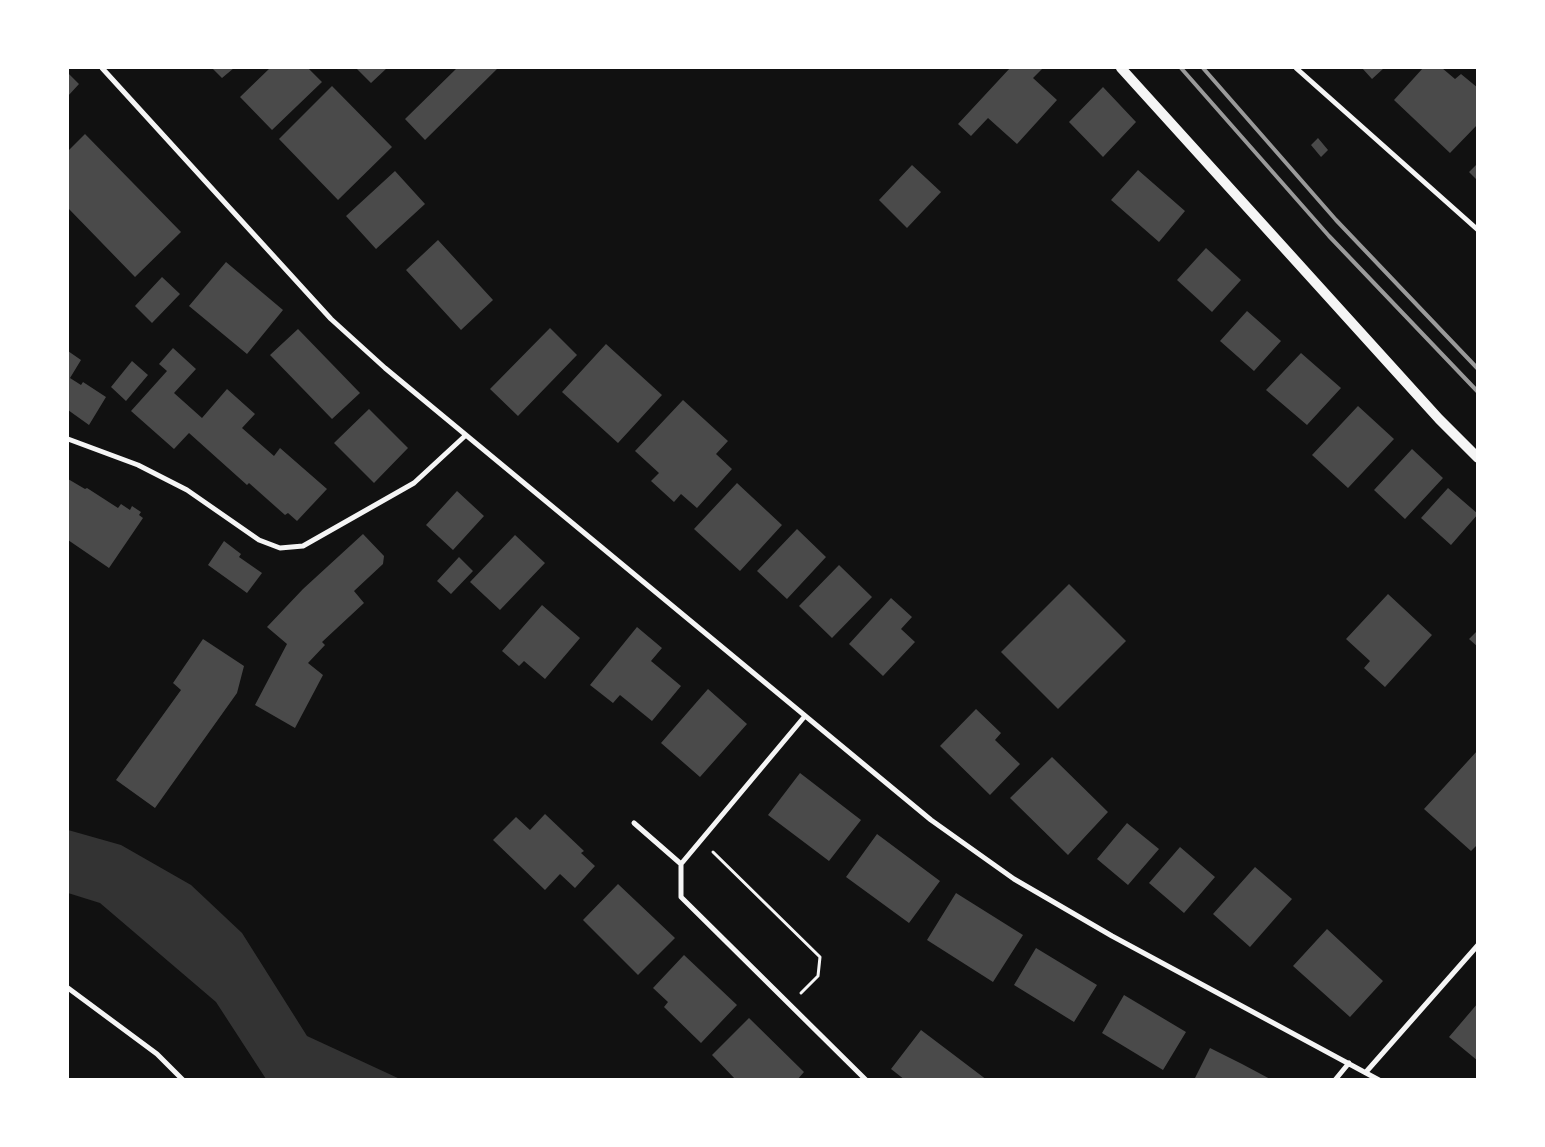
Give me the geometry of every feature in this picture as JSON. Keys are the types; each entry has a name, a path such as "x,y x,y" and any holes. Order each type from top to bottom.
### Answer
{"main road":[{"path":"1121,68 1439,419 1478,458"}],"street":[{"path":"102,68 331,319 385,368 931,820 1014,879 1112,936 1380,1080"},
{"path":"1296,68 1478,230"},
{"path":"68,439 138,465 187,490 260,540 280,548 303,546 414,483 466,435"},
{"path":"805,716 681,864 681,897 866,1080"},
{"path":"634,823 681,864"},
{"path":"1366,1072 1478,945"},
{"path":"68,988 157,1054 183,1080"},
{"path":"1335,1080 1349,1063"}],"path":[{"path":"709,848 820,957 818,976 790,1004"}],"shaded area":[{"path":"68,830 121,845 191,885 242,933 307,1036 400,1079 266,1079 216,1002 100,903 68,893"}],"building":[{"path":"212,68 234,68 222,78"},
{"path":"270,68 308,68 322,82 272,130 240,97"},
{"path":"356,68 387,68 371,83"},
{"path":"457,68 497,69 425,140 405,119"},
{"path":"1010,68 1043,68 1033,78 1057,100 1017,144 988,118 971,136 958,124"},
{"path":"1362,68 1384,68 1372,79"},
{"path":"1423,68 1442,68 1455,79 1461,74 1478,88 1478,124 1450,153 1394,100"},
{"path":"68,73 79,84 68,96"},
{"path":"332,86 392,147 338,200 279,139"},
{"path":"1103,87 1136,122 1103,157 1069,122"},
{"path":"85,134 181,232 135,277 68,208 68,151"},
{"path":"1318,138 1328,150 1321,157 1311,145"},
{"path":"1478,163 1478,181 1469,172"},
{"path":"912,165 941,192 907,228 879,200"},
{"path":"1138,170 1185,211 1159,242 1111,200"},
{"path":"395,171 425,204 376,249 346,216"},
{"path":"438,240 493,300 461,330 406,270"},
{"path":"1206,248 1241,280 1212,312 1177,280"},
{"path":"226,262 283,310 247,354 189,306"},
{"path":"162,277 180,294 152,323 135,306"},
{"path":"1247,311 1281,341 1254,371 1220,341"},
{"path":"550,328 577,355 518,416 490,389"},
{"path":"298,329 360,393 332,419 270,355"},
{"path":"606,344 662,395 618,443 562,392"},
{"path":"173,348 196,369 174,393 202,418 227,389 255,414 242,428 274,456 280,448 327,489 297,521 288,513 285,515 249,483 247,485 189,433 174,449 131,411 167,371 159,364"},
{"path":"68,351 81,360 70,378 81,385 83,382 106,397 89,425 68,410"},
{"path":"1301,353 1341,388 1307,425 1266,390"},
{"path":"132,361 148,375 126,401 111,387"},
{"path":"683,400 728,441 716,454 732,469 697,508 681,494 674,502 651,481 659,473 635,451"},
{"path":"1358,406 1394,439 1348,488 1312,455"},
{"path":"369,409 408,448 374,483 334,443"},
{"path":"1412,449 1443,478 1405,519 1374,490"},
{"path":"68,479 85,489 87,488 118,508 121,504 130,510 132,506 141,512 139,515 143,518 109,568 68,540"},
{"path":"737,483 782,525 740,571 694,529"},
{"path":"1448,488 1478,514 1451,545 1421,518"},
{"path":"457,491 484,516 453,550 426,525"},
{"path":"797,529 826,557 787,599 757,571"},
{"path":"363,534 384,556 383,564 354,591 364,603 322,642 325,645 308,663 323,675 295,728 255,705 287,644 267,627 303,589"},
{"path":"515,535 545,563 500,610 470,582"},
{"path":"224,541 241,554 239,557 262,573 247,593 208,565"},
{"path":"459,557 473,571 451,594 437,581"},
{"path":"839,565 872,597 832,638 799,606"},
{"path":"1069,584 1126,641 1058,709 1001,652"},
{"path":"1388,594 1432,635 1385,687 1364,668 1370,661 1346,639"},
{"path":"891,598 912,617 901,629 915,642 883,676 849,644"},
{"path":"542,605 580,638 545,679 524,661 519,666 502,651"},
{"path":"637,627 662,648 651,661 681,686 652,721 620,695 613,703 590,685"},
{"path":"1478,630 1478,647 1469,639"},
{"path":"203,639 244,666 237,693 155,808 116,780 181,690 173,683"},
{"path":"708,689 747,724 700,777 661,743"},
{"path":"976,709 1001,733 995,740 1020,764 990,795 940,746"},
{"path":"1478,750 1478,844 1471,851 1424,809"},
{"path":"1052,757 1108,812 1068,855 1010,798"},
{"path":"800,773 861,820 829,861 768,815"},
{"path":"545,814 584,851 581,853 595,866 575,888 560,874 545,890 493,840 516,817 530,830"},
{"path":"1127,823 1159,849 1128,885 1097,859"},
{"path":"877,834 940,881 909,923 846,877"},
{"path":"1180,847 1215,877 1184,913 1149,883"},
{"path":"1255,867 1292,899 1250,947 1213,914"},
{"path":"618,884 675,938 638,975 583,920"},
{"path":"956,893 1023,935 993,982 927,940"},
{"path":"1327,929 1383,981 1350,1017 1293,966"},
{"path":"1036,948 1097,985 1074,1022 1014,985"},
{"path":"684,955 737,1005 701,1043 664,1007 668,1002 653,988"},
{"path":"1124,995 1186,1032 1163,1070 1102,1033"},
{"path":"1478,1003 1478,1061 1449,1037"},
{"path":"749,1018 804,1072 797,1080 736,1080 712,1055"},
{"path":"921,1030 987,1080 905,1080 891,1069"},
{"path":"1210,1048 1242,1064 1272,1080 1194,1080"}],"railway":[{"path":"1181,68 1329,236 1478,392"},
{"path":"1203,68 1336,220 1478,369"}]}
